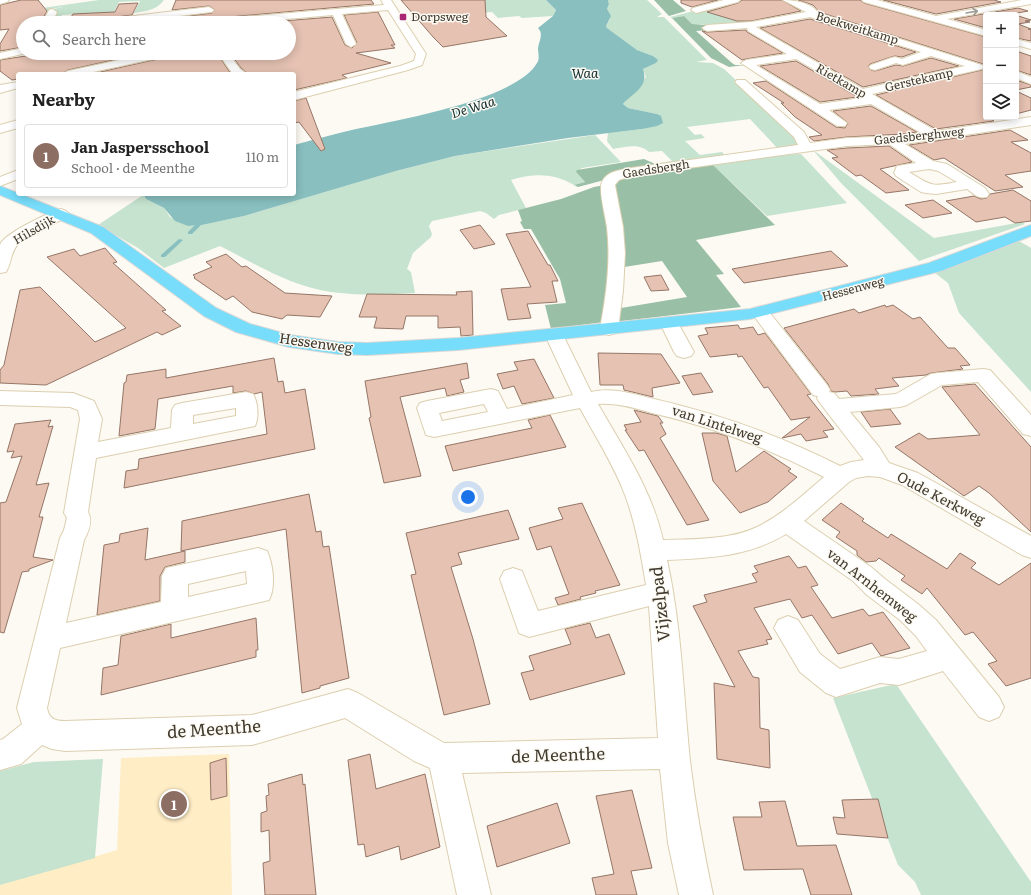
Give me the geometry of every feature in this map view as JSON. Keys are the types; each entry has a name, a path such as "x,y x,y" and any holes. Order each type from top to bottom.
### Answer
{"main road":[{"name":"Hessenweg","path":"0,190 97,230 210,312 243,328 289,341 338,348 367,349 458,344 670,323 760,312 935,267 1031,230"}],"street":[{"path":"207,0 210,16"},
{"path":"696,10 734,0"},
{"name":"Boekweitkamp","path":"788,0 809,9 812,11 810,14 982,66"},
{"path":"873,0 983,32"},
{"path":"934,19 1031,1"},
{"path":"285,16 336,12 389,4 418,51 421,59 418,63 407,67 296,95"},
{"path":"291,5 295,15"},
{"path":"149,16 209,10"},
{"path":"50,16 52,12"},
{"path":"336,12 351,44"},
{"path":"708,28 751,25 810,14"},
{"name":"Rietkamp","path":"751,25 752,29 933,135"},
{"path":"830,29 844,25"},
{"path":"1019,36 1031,34"},
{"path":"1019,43 1031,46"},
{"name":"Boekweitkamp","path":"875,67 895,60 902,62 932,52"},
{"path":"0,56 16,53"},
{"path":"797,56 746,63 841,123"},
{"path":"77,72 134,60"},
{"path":"229,60 239,72"},
{"name":"Rietkamp","path":"756,70 809,63"},
{"name":"Gerstekamp","path":"861,93 982,66"},
{"path":"1019,75 1031,81"},
{"path":"401,81 414,76"},
{"path":"357,80 374,89"},
{"path":"741,82 799,135 806,148"},
{"path":"0,89 16,85"},
{"path":"311,101 346,94"},
{"name":"Rietkamp","path":"818,108 873,100"},
{"name":"Gaedsberghweg","path":"806,148 847,142 891,140 1031,122"},
{"path":"1016,124 1031,133"},
{"path":"0,129 16,125"},
{"path":"891,140 929,165"},
{"name":"Gaedsbergh","path":"609,329 615,297 616,271 615,229 608,185 610,179 617,175 631,172 806,148"},
{"path":"965,182 964,186 936,190 926,189 901,173 902,169 929,165 942,167 980,191 982,194"},
{"path":"0,182 16,175"},
{"name":"Hilsdijk","path":"0,268 3,254 8,245 17,238 61,214"},
{"path":"0,231 17,238"},
{"path":"760,312 871,453 880,469"},
{"path":"670,323 684,352"},
{"name":"Vijzelpad","path":"554,335 586,400 637,495 644,514 654,552 660,592 674,753 685,843 696,895"},
{"path":"826,397 900,400 938,379 983,375 1031,429"},
{"name":"van Lintelweg","path":"501,417 611,396 669,409 759,437 781,446 841,476"},
{"path":"0,398 73,400 87,406 91,419 76,513 79,518 76,532 72,538 32,708 34,718 40,728 10,753 0,755"},
{"path":"86,452 182,434"},
{"name":"Oude Kerkweg","path":"654,552 722,547 763,536 787,522 841,476 851,470 868,468 880,469 910,479 1031,548"},
{"name":"van Arnhemweg","path":"787,522 862,574 876,587 909,612 926,628 989,708"},
{"path":"513,579 529,625 660,592"},
{"path":"48,639 174,611"},
{"path":"788,628 810,663 836,684 880,670 899,672 949,657"},
{"name":"de Meenthe","path":"40,728 49,734 62,736 252,730 348,703 425,750 443,758 674,753"},
{"path":"443,758 474,895"}],"shaded area":[{"path":"229,754 232,895 0,895 0,885 117,850 121,758"}],"green space":[{"path":"99,0 164,0 155,8 143,12 134,13 140,1 119,2 114,12 55,16 57,12 52,12 53,9 68,6 51,9 49,12 40,14 39,16 16,16 16,24 0,25 0,17 28,12 0,16 0,14"},
{"path":"447,0 546,0 556,10 553,16 522,18 519,16 498,18 492,12 457,15"},
{"path":"608,0 647,0 662,14 657,17 664,17 707,60 696,62 713,63 724,69 788,129 801,145 779,150 750,119 687,127 695,135 701,134 705,138 685,141 700,155 722,152 725,155 664,166 660,163 672,161 662,151 649,152 641,147 632,146 613,149 607,141 608,133 642,129 657,114 628,108 623,104 646,77 643,69 656,63 653,56 637,50 607,28 606,26 610,19 607,9 609,4"},
{"path":"654,0 673,0 686,11 669,16"},
{"path":"721,4 747,11 752,10 775,18 768,19 763,17 746,21 750,23 711,27 703,24 692,24 684,16 670,17"},
{"path":"684,16 692,24 708,25 709,30 696,31 732,63 735,65 745,65 729,67 711,58 672,18"},
{"path":"595,135 621,162 582,168 576,172 585,182 574,185 559,178 543,175 527,176 511,180 526,208 499,215 494,219 486,213 480,211 432,221 429,226 432,234 431,237 413,253 407,269 411,272 415,293 345,294 318,290 283,278 220,246 164,268 138,248 98,225 142,196 164,208 170,217 188,226 202,225 244,216 396,171 455,156"},
{"path":"813,150 934,238 1022,222 1025,224 919,261 841,183"},
{"path":"801,154 847,203 767,216 711,163 775,155"},
{"path":"644,159 657,166 578,187 574,185 585,182 576,172 577,170"},
{"path":"711,163 775,225 696,240 724,274 716,275 741,307 614,322 615,309 687,297 662,261 618,268 613,181 616,178"},
{"path":"604,185 611,228 604,322 551,329 545,305 566,303 560,279 531,229 524,229 520,222 522,221 518,210 561,199"},
{"path":"1019,241 1031,248 1031,392 959,313 948,283 935,273"},
{"path":"896,684 1031,882 1031,895 921,895 915,882 898,865 833,698"},
{"path":"103,759 95,858 0,885 0,771 34,762"}],"water":[{"name":"Waa","path":"546,0 608,0 609,4 607,9 611,16 606,26 607,28 637,50 653,56 658,60 656,63 643,69 644,80 642,85 623,104 628,108 657,114 661,116 663,123 657,126 642,129 568,138 455,156 396,171 244,216 202,225 188,226 175,221 164,208 146,199 144,196 296,196 296,144 348,131 426,114 481,98 506,88 525,76 537,63 541,35 538,28 553,16 556,10"}],"building":[{"path":"21,0 38,0 47,11 44,16 16,16 16,48 0,51 0,44 9,29 0,30 0,5"},
{"path":"176,0 371,0 374,4 240,16 189,16 212,13 215,10 209,6 172,10"},
{"path":"401,0 485,0 486,17 507,36 443,47"},
{"path":"681,0 718,0 692,7 681,3"},
{"path":"742,0 782,0 801,11 751,21 737,21 707,12 738,3"},
{"path":"798,0 860,0 864,3 983,36 983,64 819,12 813,5"},
{"path":"883,0 994,0 1001,2 936,14"},
{"path":"138,3 132,15 72,16 73,14 115,12 119,4"},
{"path":"1018,8 1028,11 1019,13 995,12"},
{"path":"378,12 395,45 391,45 395,48 356,53 391,63 342,75 347,78 296,90 296,72 246,72 235,60 296,60 296,20 332,17 345,45 352,48 357,43 344,15"},
{"path":"983,14 983,27 954,19"},
{"path":"1019,16 1031,20 1025,21 1030,22 1019,24"},
{"path":"810,19 916,52 902,57 891,57 870,64 868,67 871,70 875,71 896,65 903,66 931,58 959,66 863,87 760,28"},
{"path":"1019,24 1031,29 1028,29 1031,30 1031,41 1019,39"},
{"path":"746,30 783,53 742,60 702,31 707,32"},
{"path":"1019,52 1031,56 1031,75 1019,71"},
{"path":"16,58 16,60 113,60 64,72 16,72 16,79 12,80 0,71 0,60"},
{"path":"154,60 222,60 230,72 100,72"},
{"path":"796,61 857,97 820,102 760,66"},
{"path":"983,69 983,120 994,121 936,129 876,95"},
{"path":"766,81 836,127 845,128 848,123 833,111 871,106 917,132 814,141 809,137 822,135 795,117 781,103 784,103 753,83"},
{"path":"1019,81 1031,85 1031,87 1019,89"},
{"path":"1019,92 1031,98 1031,110 1019,113"},
{"path":"306,98 325,149 321,151 299,122 296,123 296,100"},
{"path":"1010,130 1028,140 1011,142 1031,153 1031,171 1005,175 1023,187 995,191 944,158 934,160 909,145"},
{"path":"889,146 912,162 880,169 909,190 886,193 861,175 856,176 832,158 838,157 827,150 847,148"},
{"path":"1013,190 1031,201 1031,221 1015,223 1005,217 976,222 946,201 974,196 981,199 987,198 990,194"},
{"path":"933,200 952,213 923,218 905,205"},
{"path":"480,225 495,244 474,249 460,230"},
{"path":"528,231 548,265 550,265 558,281 552,281 557,302 527,304 531,318 508,320 501,289 531,287 506,234"},
{"path":"105,248 117,262 113,263 166,310 162,311 181,326 162,335 157,332 46,385 0,383 0,370 4,365 20,290 40,287 95,342 126,328 47,257 74,249 80,256"},
{"path":"831,251 848,266 744,283 732,269"},
{"path":"226,254 242,267 246,266 285,293 332,296 320,317 287,315 282,319 252,312 233,296 226,300 194,278 195,277 193,275 212,267 206,262"},
{"path":"661,275 669,290 651,291 644,277"},
{"path":"472,291 473,335 461,336 460,327 438,328 438,316 406,316 403,329 374,328 377,317 359,317 367,294 457,295 456,292"},
{"path":"885,305 886,307 893,305 913,319 920,317 948,348 955,348 970,365 960,366 963,369 926,375 892,378 899,386 875,389 879,394 851,396 847,391 831,391 828,384 784,328 854,309 859,313"},
{"path":"738,325 740,329 753,327 758,335 765,333 811,394 807,395 834,429 823,431 828,437 806,441 801,434 782,438 810,417 791,420 768,387 764,388 742,356 738,357 737,354 710,357 698,336 708,334 705,328"},
{"path":"598,353 661,354 680,383 652,388 653,397 624,390 623,385 600,385"},
{"path":"274,358 278,382 283,381 285,393 305,389 315,449 124,488 126,471 138,469 139,459 267,434 262,392 254,394 246,391 233,393 233,386 158,399 155,429 119,436 124,383 126,382 127,375 166,369 166,378"},
{"path":"534,359 554,398 522,404 514,386 503,389 497,374 518,370 514,362"},
{"path":"467,363 469,378 460,380 464,392 447,396 445,388 400,397 421,476 384,483 369,418 371,417 365,381"},
{"path":"701,373 713,392 693,395 682,376"},
{"path":"975,384 1031,447 1031,532 989,493 979,486 964,496 895,447 919,433 928,439 980,435 942,387"},
{"path":"890,409 901,424 871,427 861,412"},
{"path":"634,410 658,416 663,423 660,423 666,434 660,438 709,520 687,525 644,450 639,451 625,430 627,430 624,425 641,422"},
{"path":"550,415 566,447 453,471 445,446 532,428 528,420"},
{"path":"51,420 48,427 53,426 36,485 49,483 39,517 43,517 33,557 53,560 29,569 29,571 22,572 4,633 0,632 0,503 6,502 22,456 11,458 14,451 7,452 15,424"},
{"path":"702,433 716,433 727,436 736,472 764,451 791,469 788,471 797,477 768,502 740,513 713,481"},
{"path":"309,494 316,532 321,531 323,547 329,546 349,678 302,693 286,529 181,551 182,521"},
{"path":"582,503 620,585 595,591 596,593 580,597 581,599 558,605 555,598 569,594 551,546 537,550 529,528 563,519 558,508"},
{"path":"841,503 864,519 862,521 888,538 891,534 947,569 960,553 976,563 971,568 999,585 1031,563 1031,678 1006,686 988,664 997,661 973,632 965,635 927,588 922,594 901,580 905,576 879,558 876,561 866,562 857,555 857,551 836,537 840,532 822,520"},
{"path":"508,510 519,539 458,553 462,564 451,567 473,639 490,704 444,715 411,575 416,574 406,533"},
{"path":"148,528 145,560 185,551 185,562 165,567 160,576 160,601 97,615 104,545 119,542 120,534"},
{"path":"789,556 798,568 806,566 818,585 811,587 832,618 863,609 869,616 883,612 910,648 881,656 872,643 838,654 812,615 802,618 790,599 754,608 772,639 766,640 768,644 738,651 753,677 759,678 760,728 769,730 770,768 717,759 714,683 735,687 693,606 707,602 704,595 757,582 752,574 758,572 754,566"},
{"path":"256,618 258,650 256,650 256,657 101,695 103,668 118,665 121,636 171,624 171,638"},
{"path":"590,623 596,638 609,634 625,674 530,700 521,673 534,670 529,656 571,644 565,629"},
{"path":"370,754 376,789 425,774 440,847 401,860 399,846 366,857 364,844 358,845 348,760"},
{"path":"226,758 227,796 211,800 210,763"},
{"path":"302,774 303,785 305,784 316,895 265,895 263,863 270,861 269,830 261,832 261,813 267,811 266,796 269,795 268,784"},
{"path":"632,790 652,868 631,871 637,895 596,895 592,878 614,874 596,796"},
{"path":"878,799 888,838 837,834 833,817 845,818 842,800"},
{"path":"785,801 797,846 836,845 852,895 811,895 803,869 744,870 733,817 762,817 759,802"},
{"path":"557,803 570,843 497,867 487,826"}],"waterway":[{"name":"De Waa","path":"190,233 198,225 202,218"},
{"name":"De Waa","path":"163,256 181,240"}],"place":[{"name":"Dorpsweg","path":"403,17"},
{"name":"Jan Jaspersschool","path":"174,804"}]}
